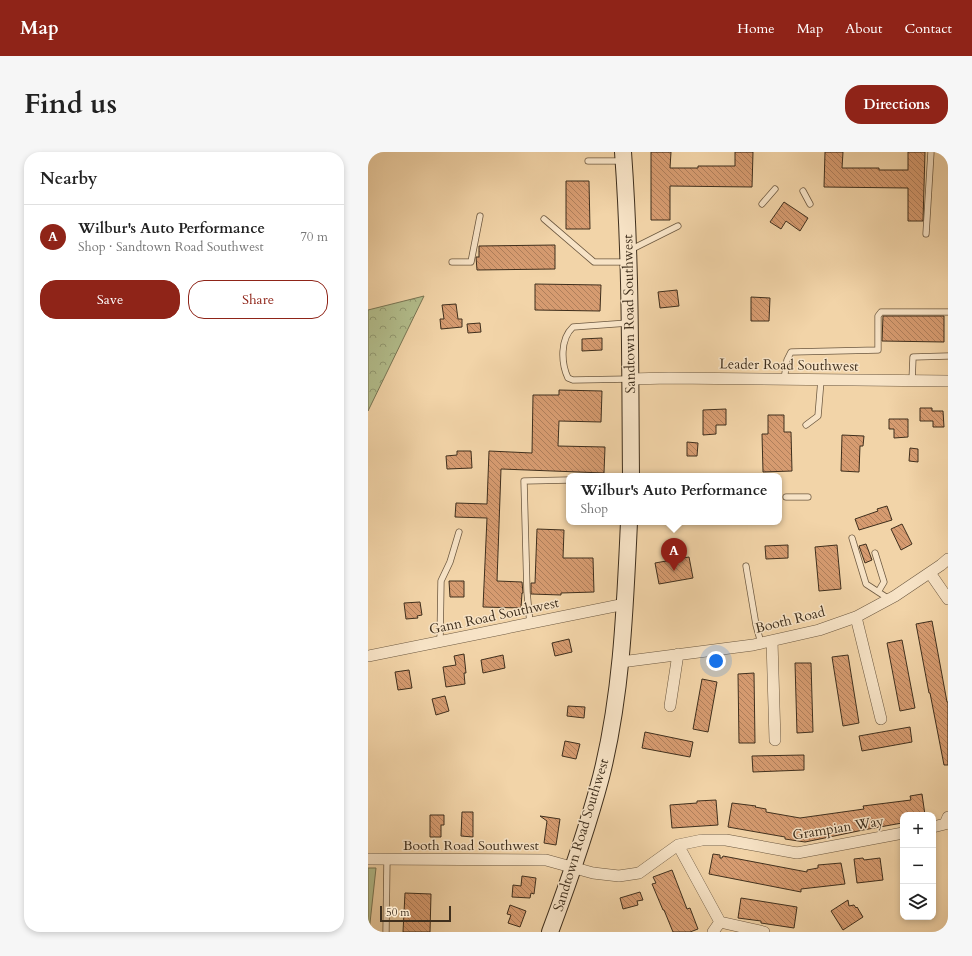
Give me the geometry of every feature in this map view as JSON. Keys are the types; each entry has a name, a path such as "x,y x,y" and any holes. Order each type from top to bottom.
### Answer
{"street":[{"name":"Sandtown Road Southwest","path":"623,157 630,323 630,473"},
{"name":"Leader Road Southwest","path":"630,379 669,378 948,381"},
{"name":"Sandtown Road Southwest","path":"550,932 574,868 601,776 611,727 621,662 629,525"},
{"name":"Booth Road","path":"621,662 767,642 819,630 856,617 890,599 930,573 948,559"},
{"path":"930,573 948,599"},
{"name":"Gann Road Southwest","path":"368,656 625,604"},
{"path":"856,617 881,718"},
{"path":"767,642 775,740"},
{"path":"670,706 678,654"},
{"path":"936,826 945,824 948,817"},
{"name":"Grampian Way","path":"574,868 593,873 619,876 639,873 678,845 702,840 726,840 797,854 900,834"},
{"path":"678,845 720,922 764,932"},
{"name":"Booth Road Southwest","path":"368,859 546,860 574,868"},
{"path":"713,932 720,922"}],"lane":[{"path":"926,234 931,152"},
{"path":"588,161 623,157"},
{"path":"762,204 775,189"},
{"path":"803,191 810,204"},
{"path":"452,262 471,262 480,216"},
{"path":"544,219 594,262 628,257 678,226"},
{"path":"784,380 787,360 790,352 878,350 878,316 881,312 948,312"},
{"path":"630,323 573,327 569,331 566,338 563,355 568,378 573,380 630,379"},
{"path":"912,381 913,357 948,356"},
{"path":"806,425 818,416 821,380"},
{"path":"530,624 527,592 524,481 566,480"},
{"path":"786,498 808,498"},
{"path":"440,642 441,581 450,562 459,532"},
{"path":"852,538 866,584 890,599"},
{"path":"875,553 884,582 878,592"},
{"path":"746,566 756,625 767,642"},
{"path":"386,932 387,859"}],"green space":[{"path":"424,296 368,411 368,310"},
{"path":"368,868 376,868 369,932 368,932"}],"building":[{"path":"651,152 671,152 670,168 698,168 698,166 735,166 735,152 753,152 752,187 670,186 670,220 651,220"},
{"path":"825,152 843,152 842,168 908,170 908,152 925,152 923,221 908,221 908,188 824,187"},
{"path":"566,181 589,181 590,229 566,229"},
{"path":"784,202 808,218 800,231 786,221 781,229 770,222"},
{"path":"555,245 555,269 477,270 476,257 479,257 479,246"},
{"path":"535,284 601,285 600,311 535,310"},
{"path":"677,290 679,306 660,308 658,292"},
{"path":"751,297 770,298 769,321 751,321"},
{"path":"456,304 458,319 462,319 462,327 441,329 440,319 444,319 442,305"},
{"path":"883,316 944,316 944,342 882,341"},
{"path":"480,323 481,332 468,333 467,324"},
{"path":"602,338 602,350 582,351 582,339"},
{"path":"559,390 602,391 601,422 559,421 558,446 605,447 604,473 501,469 497,581 522,582 523,593 521,608 483,607 487,518 455,517 456,503 487,504 489,451 532,453 533,395 559,395"},
{"path":"920,408 932,408 932,411 943,411 944,427 933,427 933,421 920,421"},
{"path":"726,409 726,425 716,425 716,434 703,435 703,410"},
{"path":"768,415 784,415 784,432 791,432 792,471 763,472 762,434 768,434"},
{"path":"889,419 908,419 908,437 894,438 894,429 889,429"},
{"path":"842,435 864,436 863,446 860,446 859,472 841,471"},
{"path":"687,442 698,443 697,456 687,456"},
{"path":"910,448 918,449 918,462 909,461"},
{"path":"457,451 471,451 472,468 447,469 446,456 457,455"},
{"path":"887,506 892,520 859,530 855,519 878,511 877,509"},
{"path":"902,524 912,544 901,550 891,529"},
{"path":"537,529 564,530 563,558 593,558 594,592 561,593 561,595 531,594 531,583 535,583"},
{"path":"866,544 872,560 865,563 859,546"},
{"path":"788,545 788,558 766,559 765,546"},
{"path":"837,545 841,589 819,591 815,547"},
{"path":"689,557 693,578 659,584 655,563"},
{"path":"449,581 464,581 464,597 450,597"},
{"path":"420,602 422,615 417,616 418,618 406,619 404,603"},
{"path":"932,621 948,702 948,765 944,765 916,624"},
{"path":"569,639 572,652 555,656 552,643"},
{"path":"902,640 915,708 900,711 887,643"},
{"path":"464,654 466,673 464,673 465,684 446,687 443,667 456,665 454,656"},
{"path":"503,655 505,668 483,673 481,660"},
{"path":"848,655 859,723 843,726 832,657"},
{"path":"795,663 811,663 813,732 797,733"},
{"path":"409,670 412,688 398,690 395,672"},
{"path":"754,673 755,743 739,743 738,674"},
{"path":"702,679 717,682 708,732 693,729"},
{"path":"445,696 449,711 436,715 432,699"},
{"path":"568,706 585,707 584,718 567,716"},
{"path":"910,727 912,742 862,751 859,736"},
{"path":"645,732 693,742 690,757 642,748"},
{"path":"565,741 580,744 576,759 562,756"},
{"path":"804,755 804,770 753,772 752,756"},
{"path":"922,794 925,812 900,812 900,823 805,842 728,827 732,803 756,806 755,807 766,809 766,812 800,818 864,809 863,806 911,800 910,796"},
{"path":"716,800 718,825 672,828 670,805"},
{"path":"462,812 473,812 473,837 461,836"},
{"path":"430,815 444,815 444,825 441,825 441,837 430,837"},
{"path":"540,816 560,819 556,845 544,843 547,821"},
{"path":"713,854 720,855 720,858 723,856 807,872 807,870 818,868 818,865 841,863 845,884 801,889 801,892 709,874"},
{"path":"863,858 864,860 880,858 883,880 857,883 854,859"},
{"path":"672,870 687,909 690,908 698,929 690,932 673,932 652,884 656,883 653,877"},
{"path":"522,876 536,878 534,894 531,893 530,898 512,897 513,885 521,886"},
{"path":"640,892 643,900 637,901 638,905 623,909 620,898"},
{"path":"405,893 431,894 430,932 403,932"},
{"path":"741,898 797,907 794,928 738,918"},
{"path":"848,900 849,906 854,905 856,908 857,907 863,917 843,930 831,911"},
{"path":"510,905 526,911 520,927 508,923 511,915 507,914"}],"place":[{"name":"Wilbur's Auto Performance","path":"674,571"}]}
